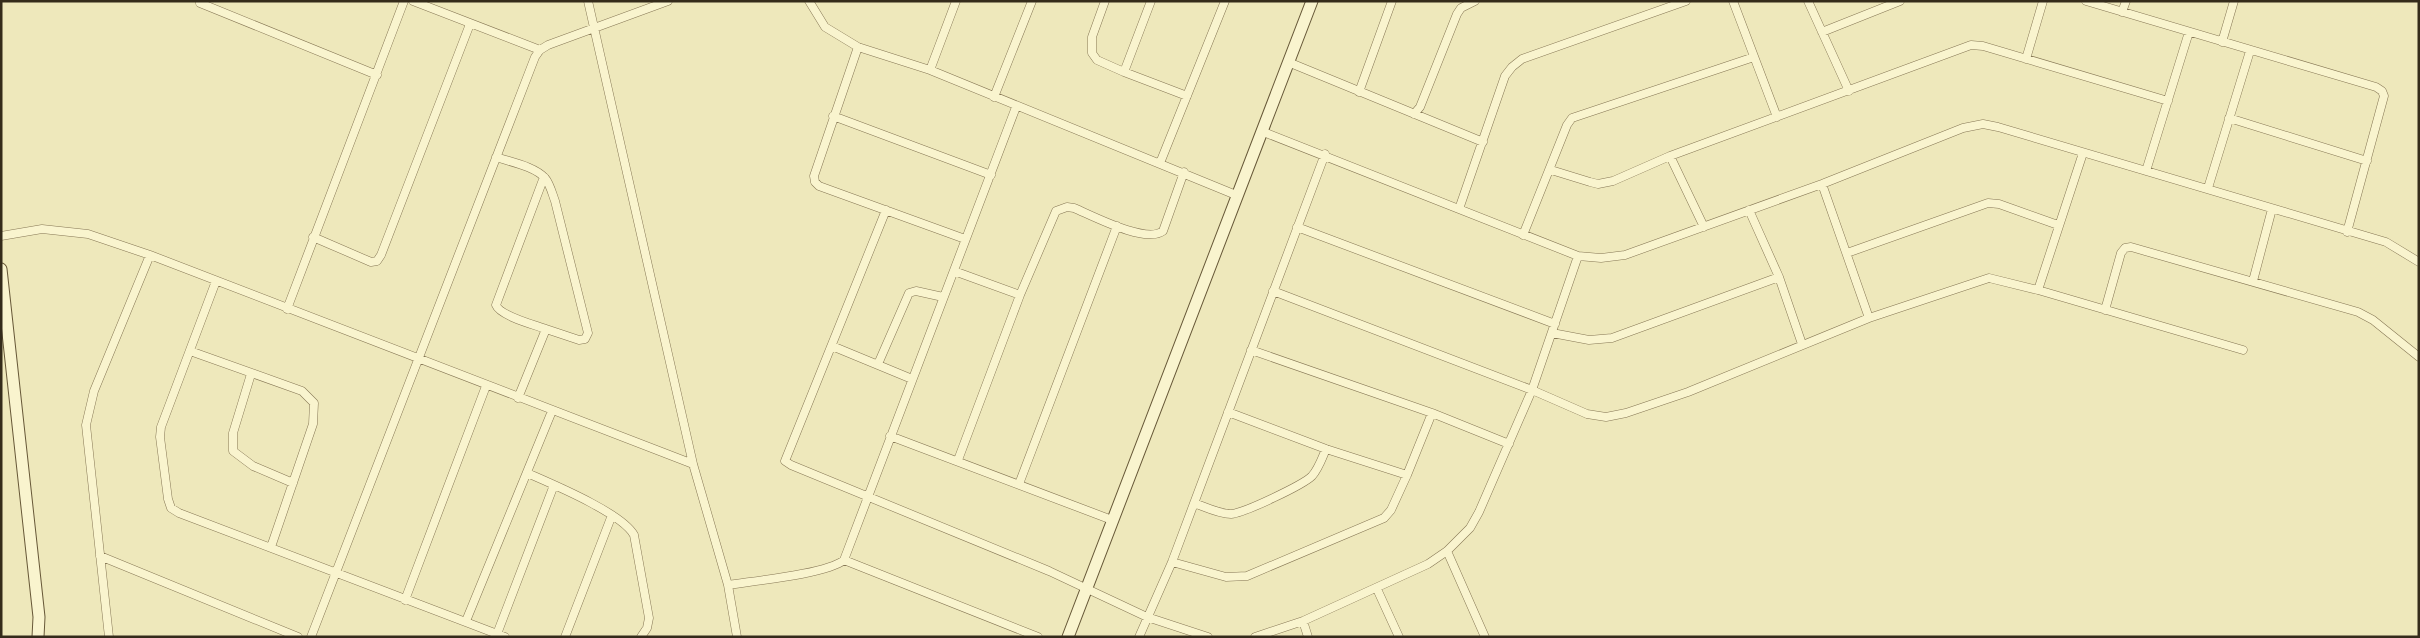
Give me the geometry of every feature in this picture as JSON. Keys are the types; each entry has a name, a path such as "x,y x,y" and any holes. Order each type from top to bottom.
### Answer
{"street":[{"path":"286,309 404,1"},
{"path":"413,1 540,50 594,27 668,1"},
{"path":"588,1 693,464 728,585 737,637"},
{"path":"809,1 825,27 858,47 930,70 1016,107 1160,162 1236,195"},
{"path":"930,70 956,1"},
{"path":"994,96 1032,1"},
{"path":"1105,1 1092,37 1092,53 1104,64 1188,96"},
{"path":"1124,72 1151,1"},
{"path":"1160,162 1225,1"},
{"path":"1068,637 1312,1"},
{"path":"1359,92 1392,1"},
{"path":"1414,114 1420,107 1456,14 1461,8 1475,1"},
{"path":"1459,209 1505,76 1517,63 1669,4 1686,1"},
{"path":"1733,1 1777,117"},
{"path":"1808,1 1849,91"},
{"path":"1822,32 1900,1"},
{"path":"2026,59 2043,1"},
{"path":"2086,1 2376,87 2382,91 2384,96 2348,232"},
{"path":"2122,12 2126,1"},
{"path":"2222,42 2234,1"},
{"path":"200,3 377,75"},
{"path":"313,237 371,262 377,261 381,255 470,24"},
{"path":"2146,171 2189,32"},
{"path":"1551,170 1598,184 1613,181 1670,156 1971,45 1982,46 2168,101"},
{"path":"858,47 833,116 814,176 815,182 819,186 965,239"},
{"path":"311,637 337,574 496,157 540,50"},
{"path":"2208,188 2250,51"},
{"path":"1523,235 1551,170 1567,125 1572,118 1754,56"},
{"path":"1288,62 1483,142"},
{"path":"728,585 820,570 838,565 844,560 1016,107"},
{"path":"833,116 991,175"},
{"path":"2229,118 2367,161"},
{"path":"1261,131 1325,154 1578,256 1601,258 1625,255 1822,184 1962,128 1982,124 2208,188 2272,209 2386,242 2419,262"},
{"path":"2038,290 2083,153"},
{"path":"1139,637 1172,562 1325,154"},
{"path":"1670,156 1704,227"},
{"path":"496,157 544,177 555,200 588,333 582,341 505,313 498,310 496,305 544,177"},
{"path":"958,460 1020,296 1056,211 1067,207 1074,208 1117,226 1145,235 1157,236 1163,231 1184,172"},
{"path":"1822,184 1869,318"},
{"path":"1847,253 1988,203 1999,204 2058,225"},
{"path":"2253,281 2272,209"},
{"path":"886,210 785,460 791,465 868,498 1049,571 1147,617 1208,637"},
{"path":"1750,210 1779,277 1802,344"},
{"path":"1019,484 1117,226"},
{"path":"1298,227 1555,324"},
{"path":"1,236 42,229 88,234 150,255 418,360 693,464"},
{"path":"2105,310 2121,253 2125,248 2130,247 2253,281 2367,316 2419,357"},
{"path":"109,637 86,425 87,413 150,255"},
{"path":"1255,637 1302,621 1377,589 1428,564 1447,551 1470,528 1532,390 1578,256"},
{"path":"1,269 39,617 38,637"},
{"path":"954,271 1020,296"},
{"path":"1552,333 1589,340 1612,338 1779,277"},
{"path":"1273,291 1532,390 1587,414 1606,418 1626,414 1688,392 1869,318 1989,278 2038,290 2243,350"},
{"path":"216,281 161,427 160,437 169,504 179,514 271,547 337,574 506,637"},
{"path":"878,364 909,293 916,291 944,298"},
{"path":"518,398 546,329"},
{"path":"832,346 912,379"},
{"path":"1251,350 1432,413 1509,444"},
{"path":"190,351 302,391 314,403 313,424 271,547"},
{"path":"251,374 233,433 233,451 253,466 293,483"},
{"path":"405,600 486,386"},
{"path":"466,621 552,411"},
{"path":"1228,412 1326,449 1407,475"},
{"path":"1172,562 1226,577 1247,576 1384,518 1392,510 1432,413"},
{"path":"890,436 958,460 1112,520"},
{"path":"1194,503 1222,513 1232,514 1243,511 1303,483 1317,469 1326,449"},
{"path":"526,472 612,515 626,524 634,535 649,618 647,628 641,637"},
{"path":"498,634 554,485"},
{"path":"565,637 612,515"},
{"path":"1447,551 1485,637"},
{"path":"100,556 298,637"},
{"path":"844,560 1038,637"},
{"path":"1377,589 1399,637"},
{"path":"1302,621 1308,637"}]}
